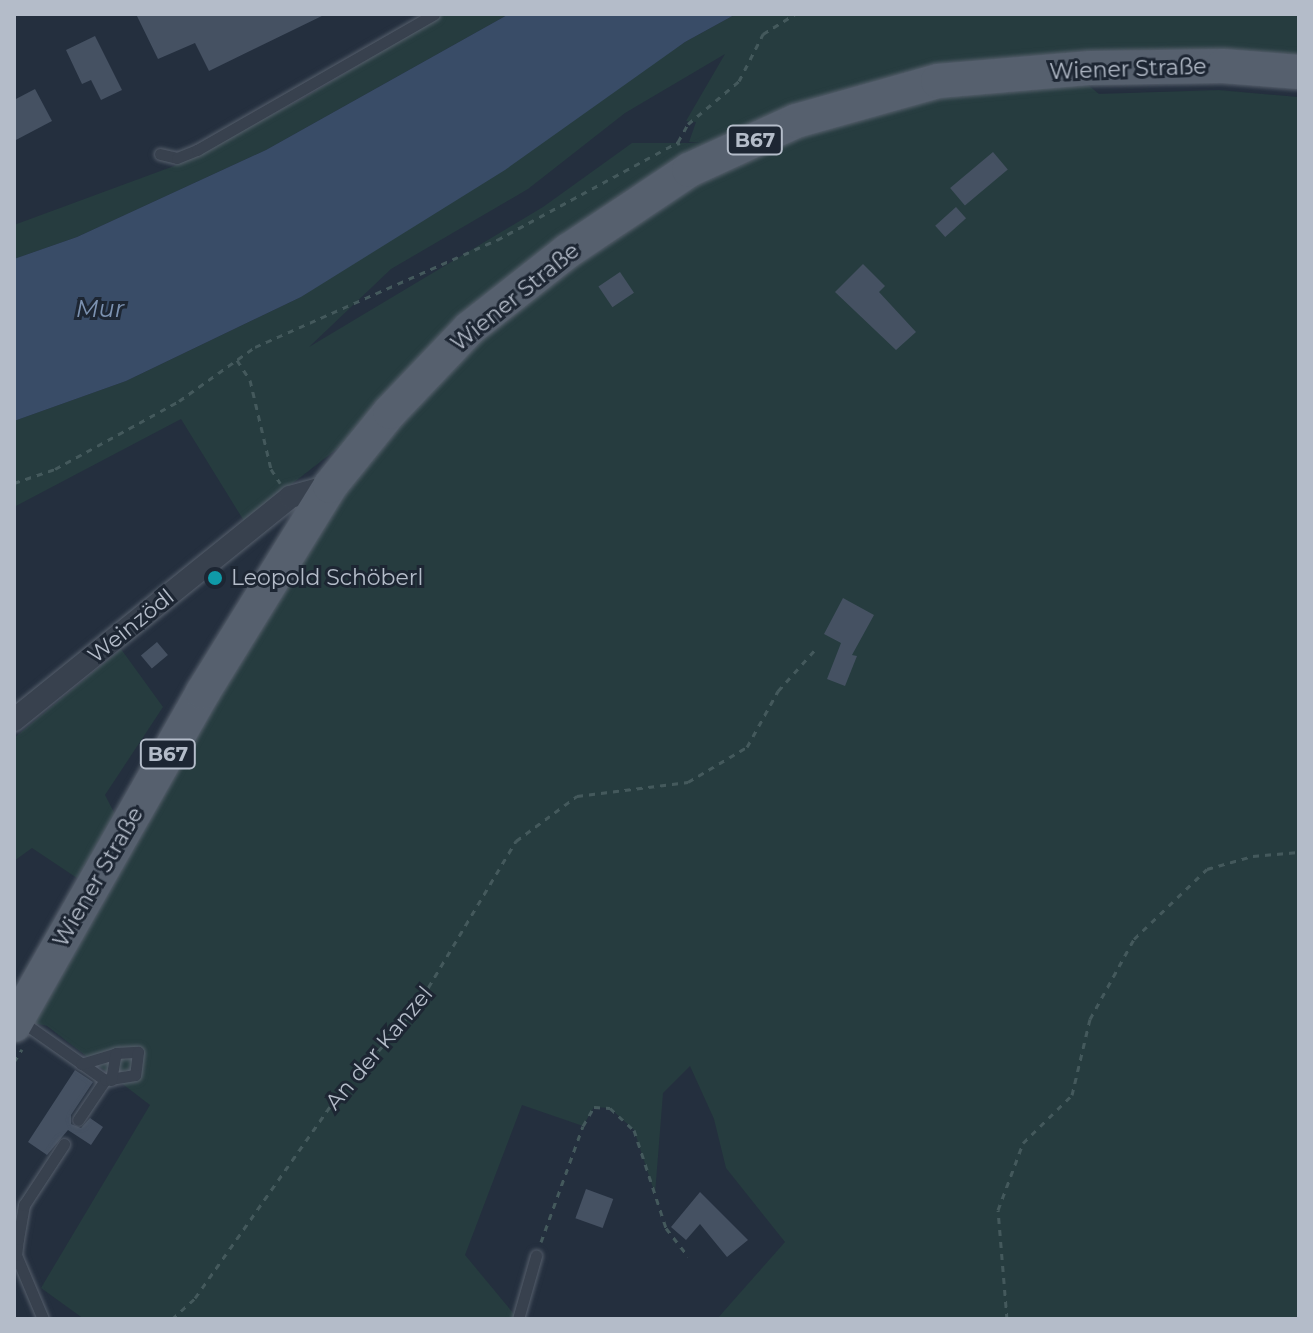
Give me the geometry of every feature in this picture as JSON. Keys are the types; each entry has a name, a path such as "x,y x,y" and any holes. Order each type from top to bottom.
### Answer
{"main road":[{"name":"Wiener Straße","path":"19,1023 203,692 330,486 390,412 470,328 684,156 938,81 1103,68 1223,66 1299,72"}],"street":[{"name":"Weinzödl","path":"14,720 290,497 330,486"}],"lane":[{"path":"160,154 177,158 197,150 434,14"},
{"path":"19,1023 81,1064 108,1080 128,1080 139,1068 138,1052 116,1053 81,1064"},
{"path":"78,1120 108,1080 116,1053"},
{"path":"43,1319 16,1255 24,1205 64,1144"},
{"path":"518,1319 536,1256"}],"path":[{"path":"14,483 55,469 179,401 237,360 365,296 684,156 688,124 739,81 763,34 795,14"},
{"path":"237,360 250,380 271,469 290,497"},
{"name":"An der Kanzel","path":"172,1319 195,1298 331,1105 416,1008 516,841 577,796 688,782 747,747 778,691 814,651"},
{"path":"1007,1319 998,1210 1023,1143 1072,1095 1090,1019 1134,939 1207,869 1253,856 1299,852"},
{"path":"14,1062 19,1023"},
{"path":"536,1256 594,1107 610,1108 634,1130 666,1228 688,1256"}],"green space":[{"path":"443,14 509,14 266,150 77,237 14,259 14,225 174,166 307,96"},
{"path":"736,14 1299,14 1299,56 1129,53 747,131 244,521 181,419 14,507 14,421 126,381 301,297 685,42","holes":["725,54 686,121 696,122 689,142 702,143 632,143 543,207 309,347 391,269 528,189 625,113"]},
{"path":"1088,85 1099,94 1219,90 1299,97 1299,1319 717,1319 785,1242 726,1168 714,1119 690,1066 663,1093 655,1194 634,1130 610,1108 594,1107 583,1126 522,1105 465,1255 518,1319 84,1319 41,1288 150,1105 47,1026 18,1019 390,412 568,251 855,92"},
{"path":"121,649 163,707 105,795 117,818 83,882 32,848 14,861 14,738"}],"water":[{"name":"Mur","path":"509,14 736,14 685,42 505,170 301,297 126,381 14,421 14,259 77,237 266,150"}],"building":[{"path":"136,14 326,14 209,71 195,43 158,59"},
{"path":"95,36 122,90 101,100 91,80 82,84 66,50"},
{"path":"35,89 52,121 14,141 14,100"},
{"path":"993,152 1008,170 965,206 950,188"},
{"path":"956,207 966,218 945,237 935,226"},
{"path":"863,264 885,286 879,292 916,332 896,350 835,292"},
{"path":"620,272 634,293 612,307 598,287"},
{"path":"843,598 874,615 852,655 857,656 845,686 827,679 841,643 824,634"},
{"path":"157,642 168,655 152,669 141,655"},
{"path":"75,1070 93,1082 71,1115 71,1124 81,1128 90,1118 103,1127 91,1145 68,1130 47,1155 28,1142"},
{"path":"586,1189 613,1199 603,1228 575,1218"},
{"path":"700,1192 748,1240 727,1257 700,1224 686,1240 671,1227"}],"place":[{"name":"Leopold Schöberl","path":"215,578"}]}
